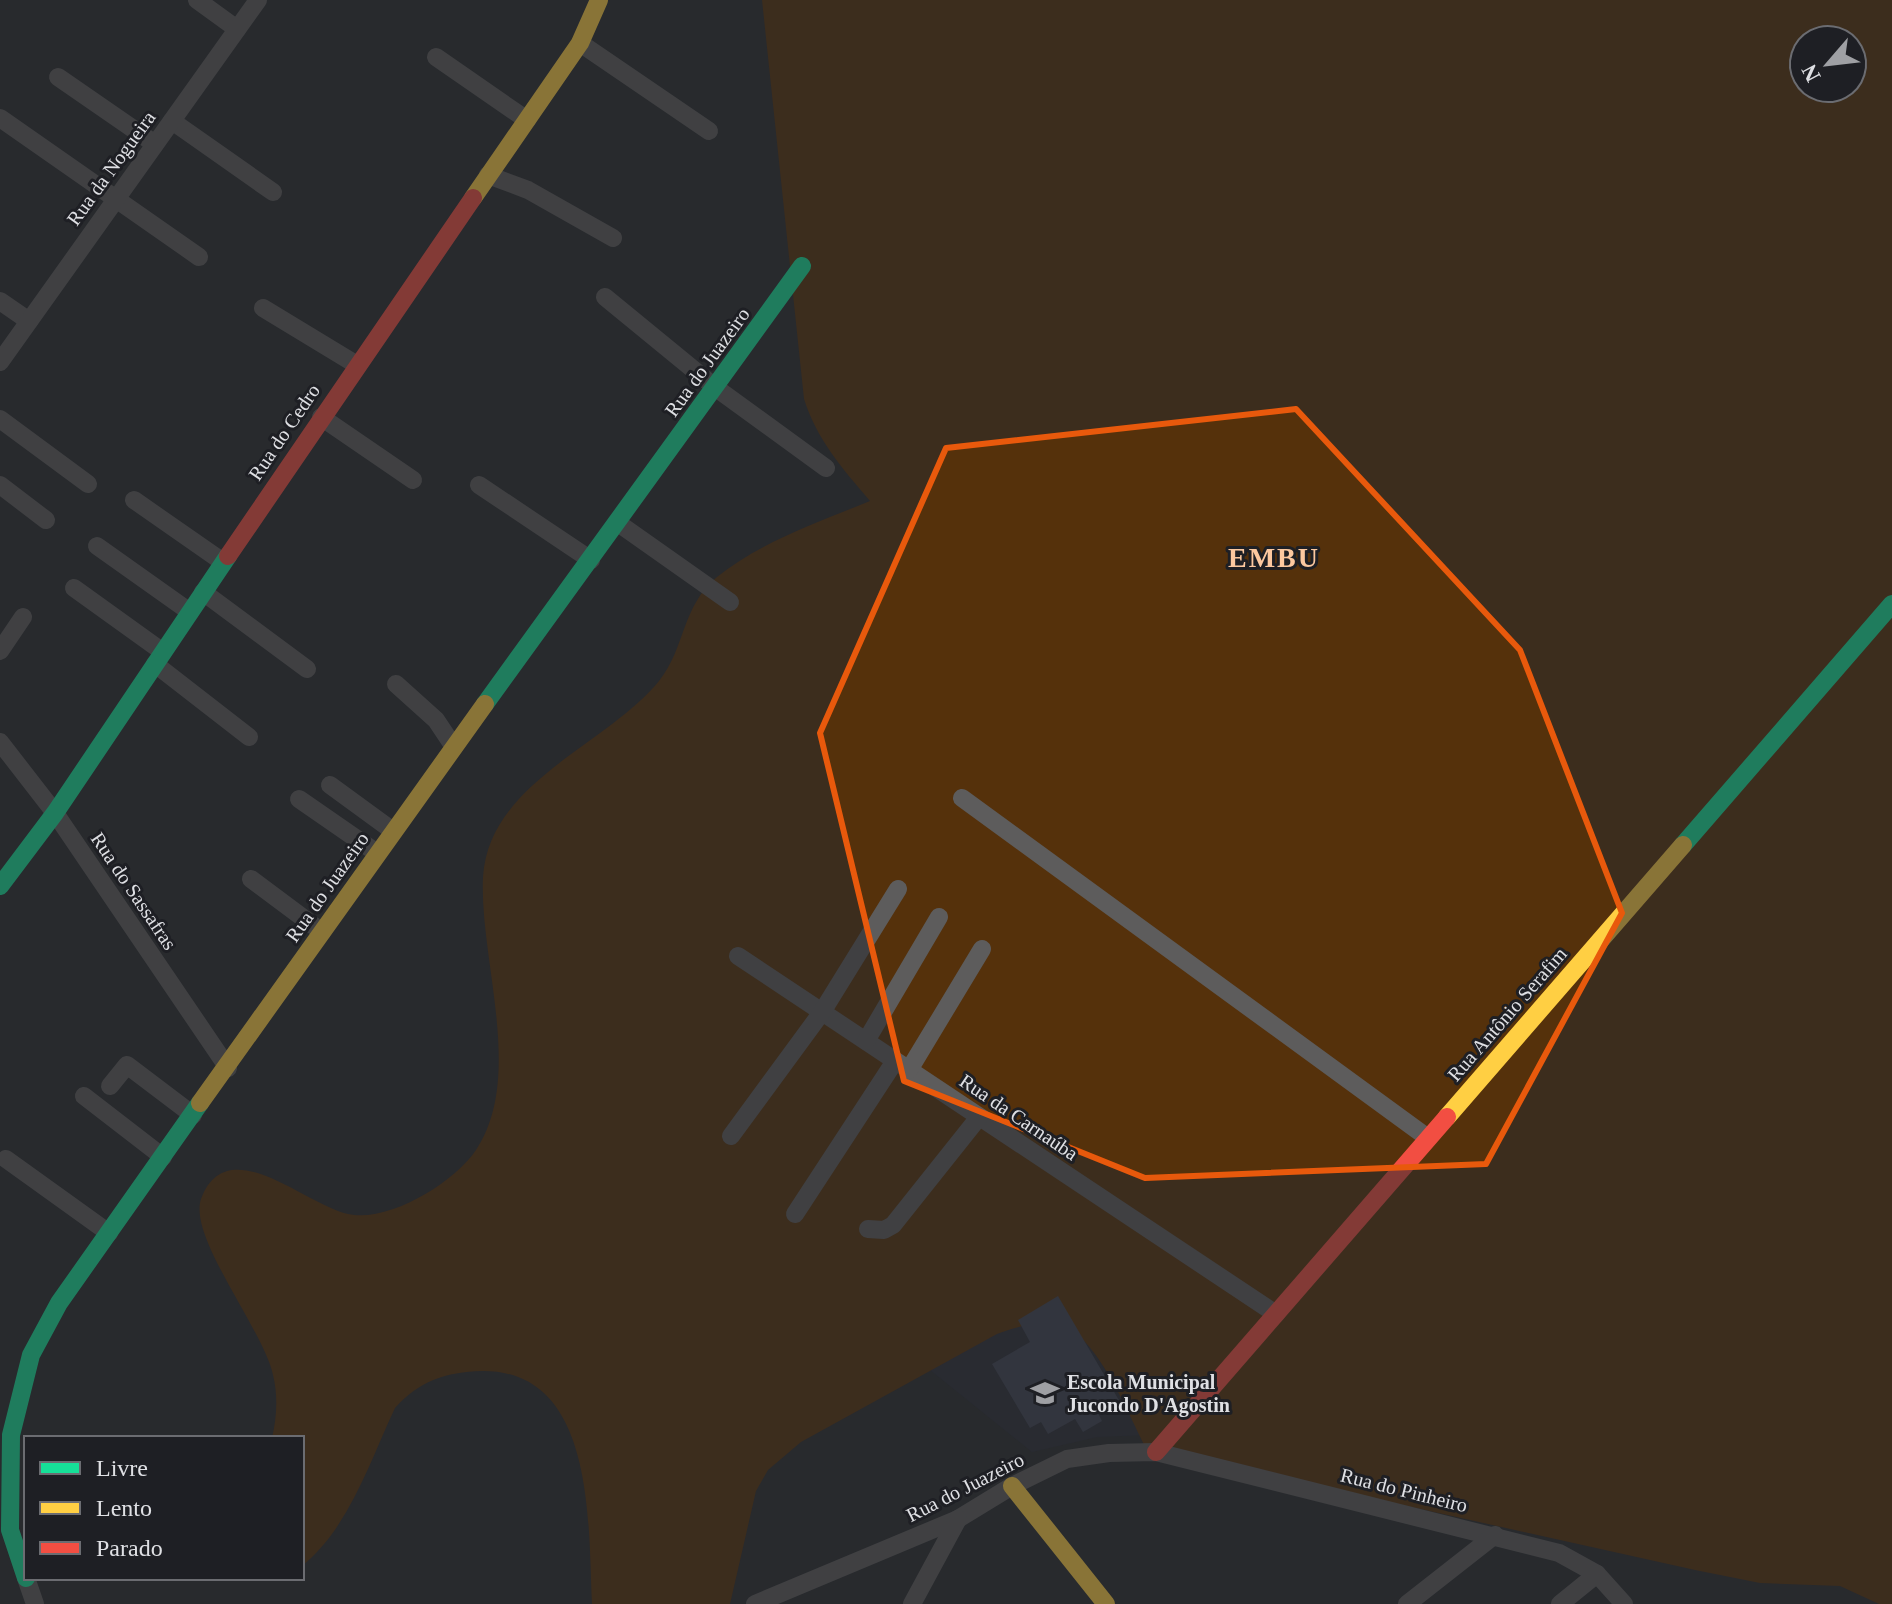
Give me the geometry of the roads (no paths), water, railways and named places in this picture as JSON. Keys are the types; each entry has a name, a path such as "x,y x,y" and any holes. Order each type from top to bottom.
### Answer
{"street":[{"path":"197,0 237,29"},
{"name":"Rua da Nogueira","path":"0,362 258,0"},
{"name":"Rua do Cedro","path":"0,886 55,813 321,417 580,43 599,0"},
{"path":"580,43 709,131"},
{"path":"436,57 527,120"},
{"path":"58,77 155,144"},
{"path":"0,118 199,257"},
{"path":"172,121 273,192"},
{"path":"488,175 528,190 613,238"},
{"name":"Rua do Juazeiro","path":"24,1572 10,1530 8,1477 11,1435 31,1355 59,1303 377,853 802,266"},
{"path":"605,297 716,388 826,468"},
{"path":"0,301 29,321"},
{"path":"263,308 357,365"},
{"path":"321,417 413,480"},
{"path":"0,419 88,484"},
{"path":"0,485 46,520"},
{"path":"479,485 591,560"},
{"path":"134,500 223,562"},
{"path":"618,523 730,602"},
{"path":"97,546 190,612"},
{"path":"74,588 249,737"},
{"path":"203,592 307,669"},
{"name":"Rua Antônio Serafim","path":"1156,1452 1892,604"},
{"path":"0,651 23,617"},
{"path":"396,684 436,720 454,747"},
{"name":"Rua do Sassafras","path":"0,742 55,813 228,1068"},
{"path":"330,785 393,831"},
{"path":"962,798 1428,1138"},
{"path":"299,799 377,853"},
{"path":"251,879 322,932"},
{"path":"731,1136 822,1012 898,889"},
{"path":"866,1041 939,917"},
{"path":"795,1214 982,949"},
{"name":"Rua da Carnaúba","path":"738,956 1276,1314"},
{"path":"110,1086 127,1065 193,1115"},
{"path":"84,1096 163,1157"},
{"path":"868,1229 884,1230 901,1218 979,1117"},
{"path":"6,1159 109,1233"},
{"name":"Rua do Juazeiro","path":"755,1604 958,1519 1012,1486 1067,1459 1109,1453 1156,1452"},
{"name":"Rua do Pinheiro","path":"1156,1452 1559,1553 1597,1574 1624,1604"},
{"path":"1012,1486 1106,1604"},
{"path":"912,1604 958,1519"},
{"path":"1407,1604 1495,1535"},
{"path":"1560,1604 1597,1574"},
{"name":"Rua do Juazeiro","path":"27,1580 35,1604"}],"place":[{"name":"Escola Municipal Jucondo D'Agostin","path":"1045,1393"}],"district":[{"name":"EMBU","path":"1274,557"}]}
